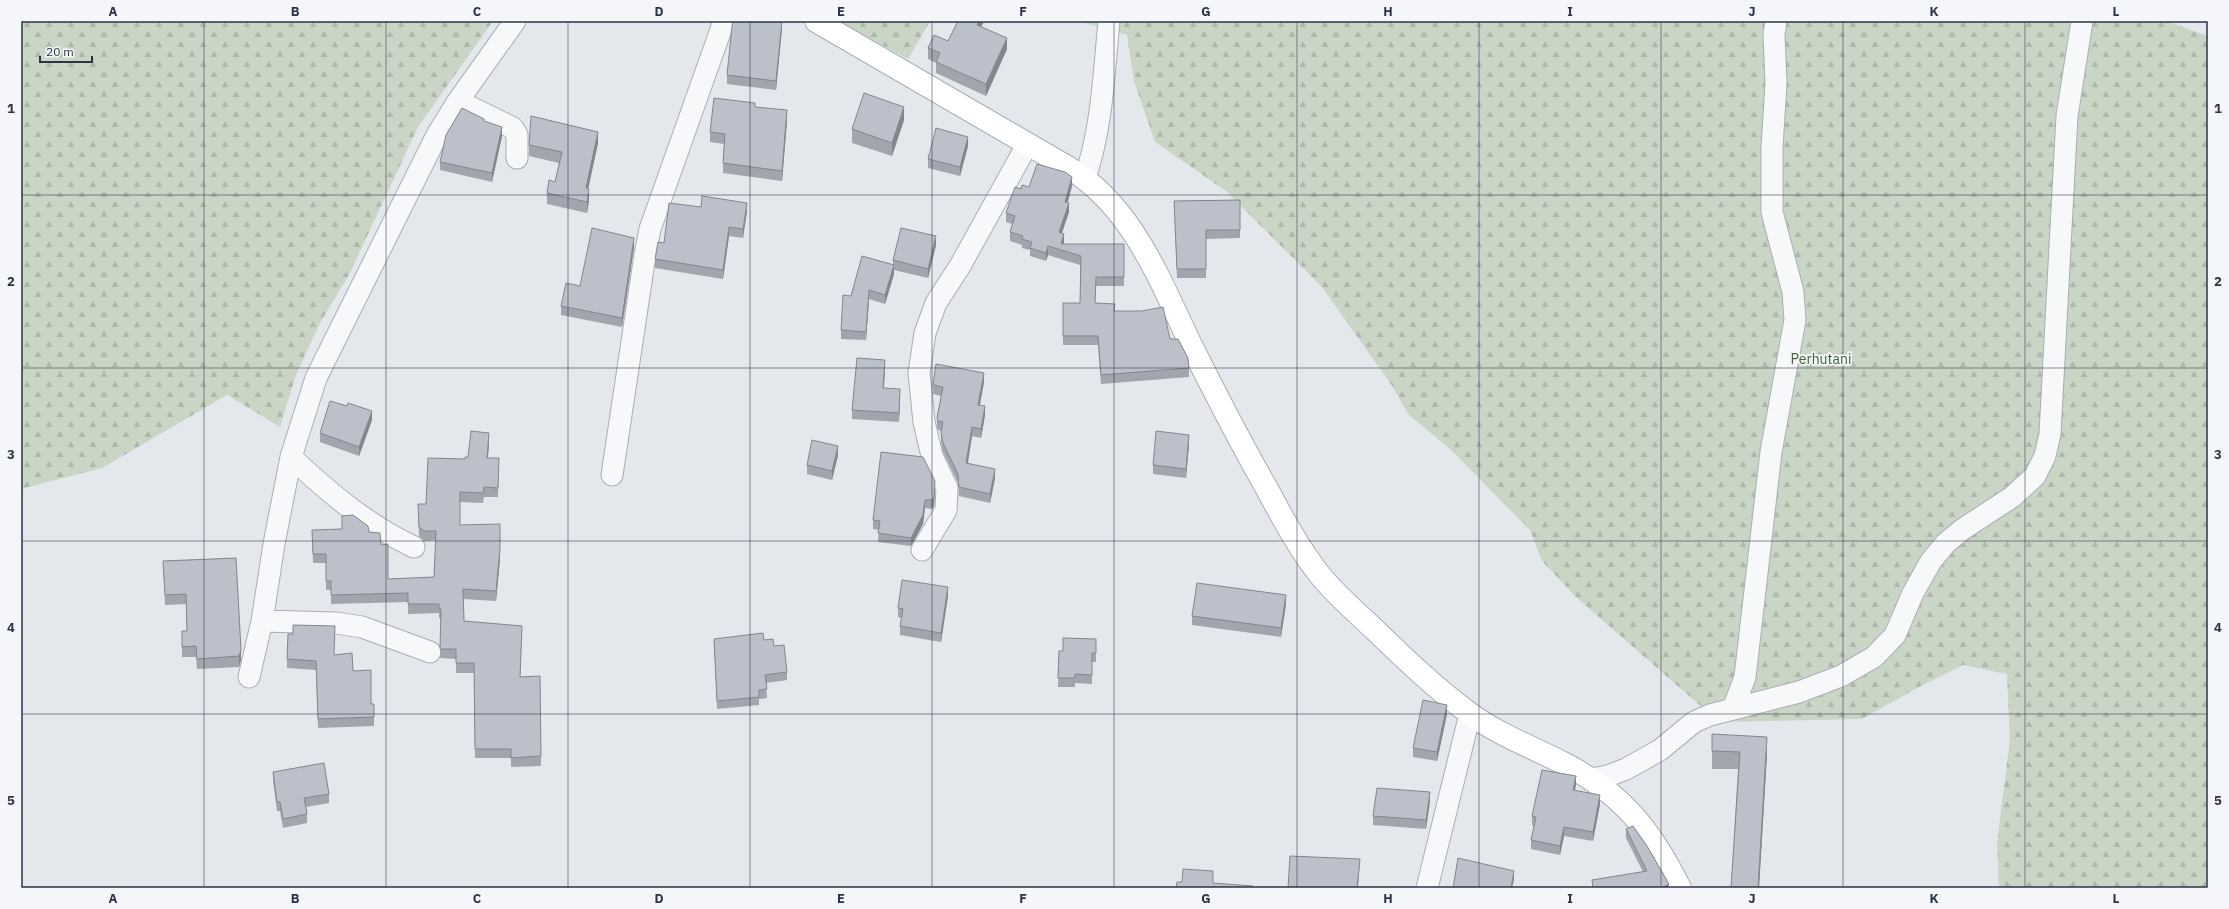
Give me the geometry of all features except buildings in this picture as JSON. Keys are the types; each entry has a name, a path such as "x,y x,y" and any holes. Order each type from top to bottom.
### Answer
{"street":[{"path":"249,677 262,621 274,544 291,457 316,378 436,136 458,101 515,21"},
{"path":"612,475 650,229 724,21"},
{"path":"816,21 1085,178 1123,217 1156,269 1227,417 1299,546 1320,576 1406,660 1470,714 1505,734 1592,778 1622,803 1642,825 1663,853 1680,888"},
{"path":"1085,178 1095,149 1109,21"},
{"path":"1733,709 1745,677 1771,452 1795,320 1793,292 1772,212 1772,147 1776,84 1774,34 1776,21"},
{"path":"1592,778 1608,776 1626,769 1660,750 1694,722 1733,709 1799,692 1841,676 1874,657 1892,640 1913,593 1931,561 1946,543 1963,528 2012,497 2035,476 2045,456 2050,434 2067,116 2082,21"},
{"path":"458,101 513,128 518,135 516,158"},
{"path":"922,550 946,510 946,488 932,456 924,422 919,373 925,333 936,303 960,266 1027,145"},
{"path":"291,457 320,484 362,516 388,535 414,547"},
{"path":"262,621 336,623 362,627 430,652"},
{"path":"1423,888 1470,714"}],"green space":[{"path":"21,21 493,21 418,127 349,275 320,323 296,375 280,427 227,395 102,468 21,489"},
{"path":"838,21 930,21 908,59"},
{"name":"Perhutani","path":"1079,21 2166,21 2208,36 2208,888 1999,888 1997,843 2010,740 2007,674 1963,665 1921,686 1862,719 1719,722 1577,598 1542,561 1530,530 1452,451 1408,414 1393,387 1322,287 1226,191 1155,142 1134,81 1127,35"}]}
